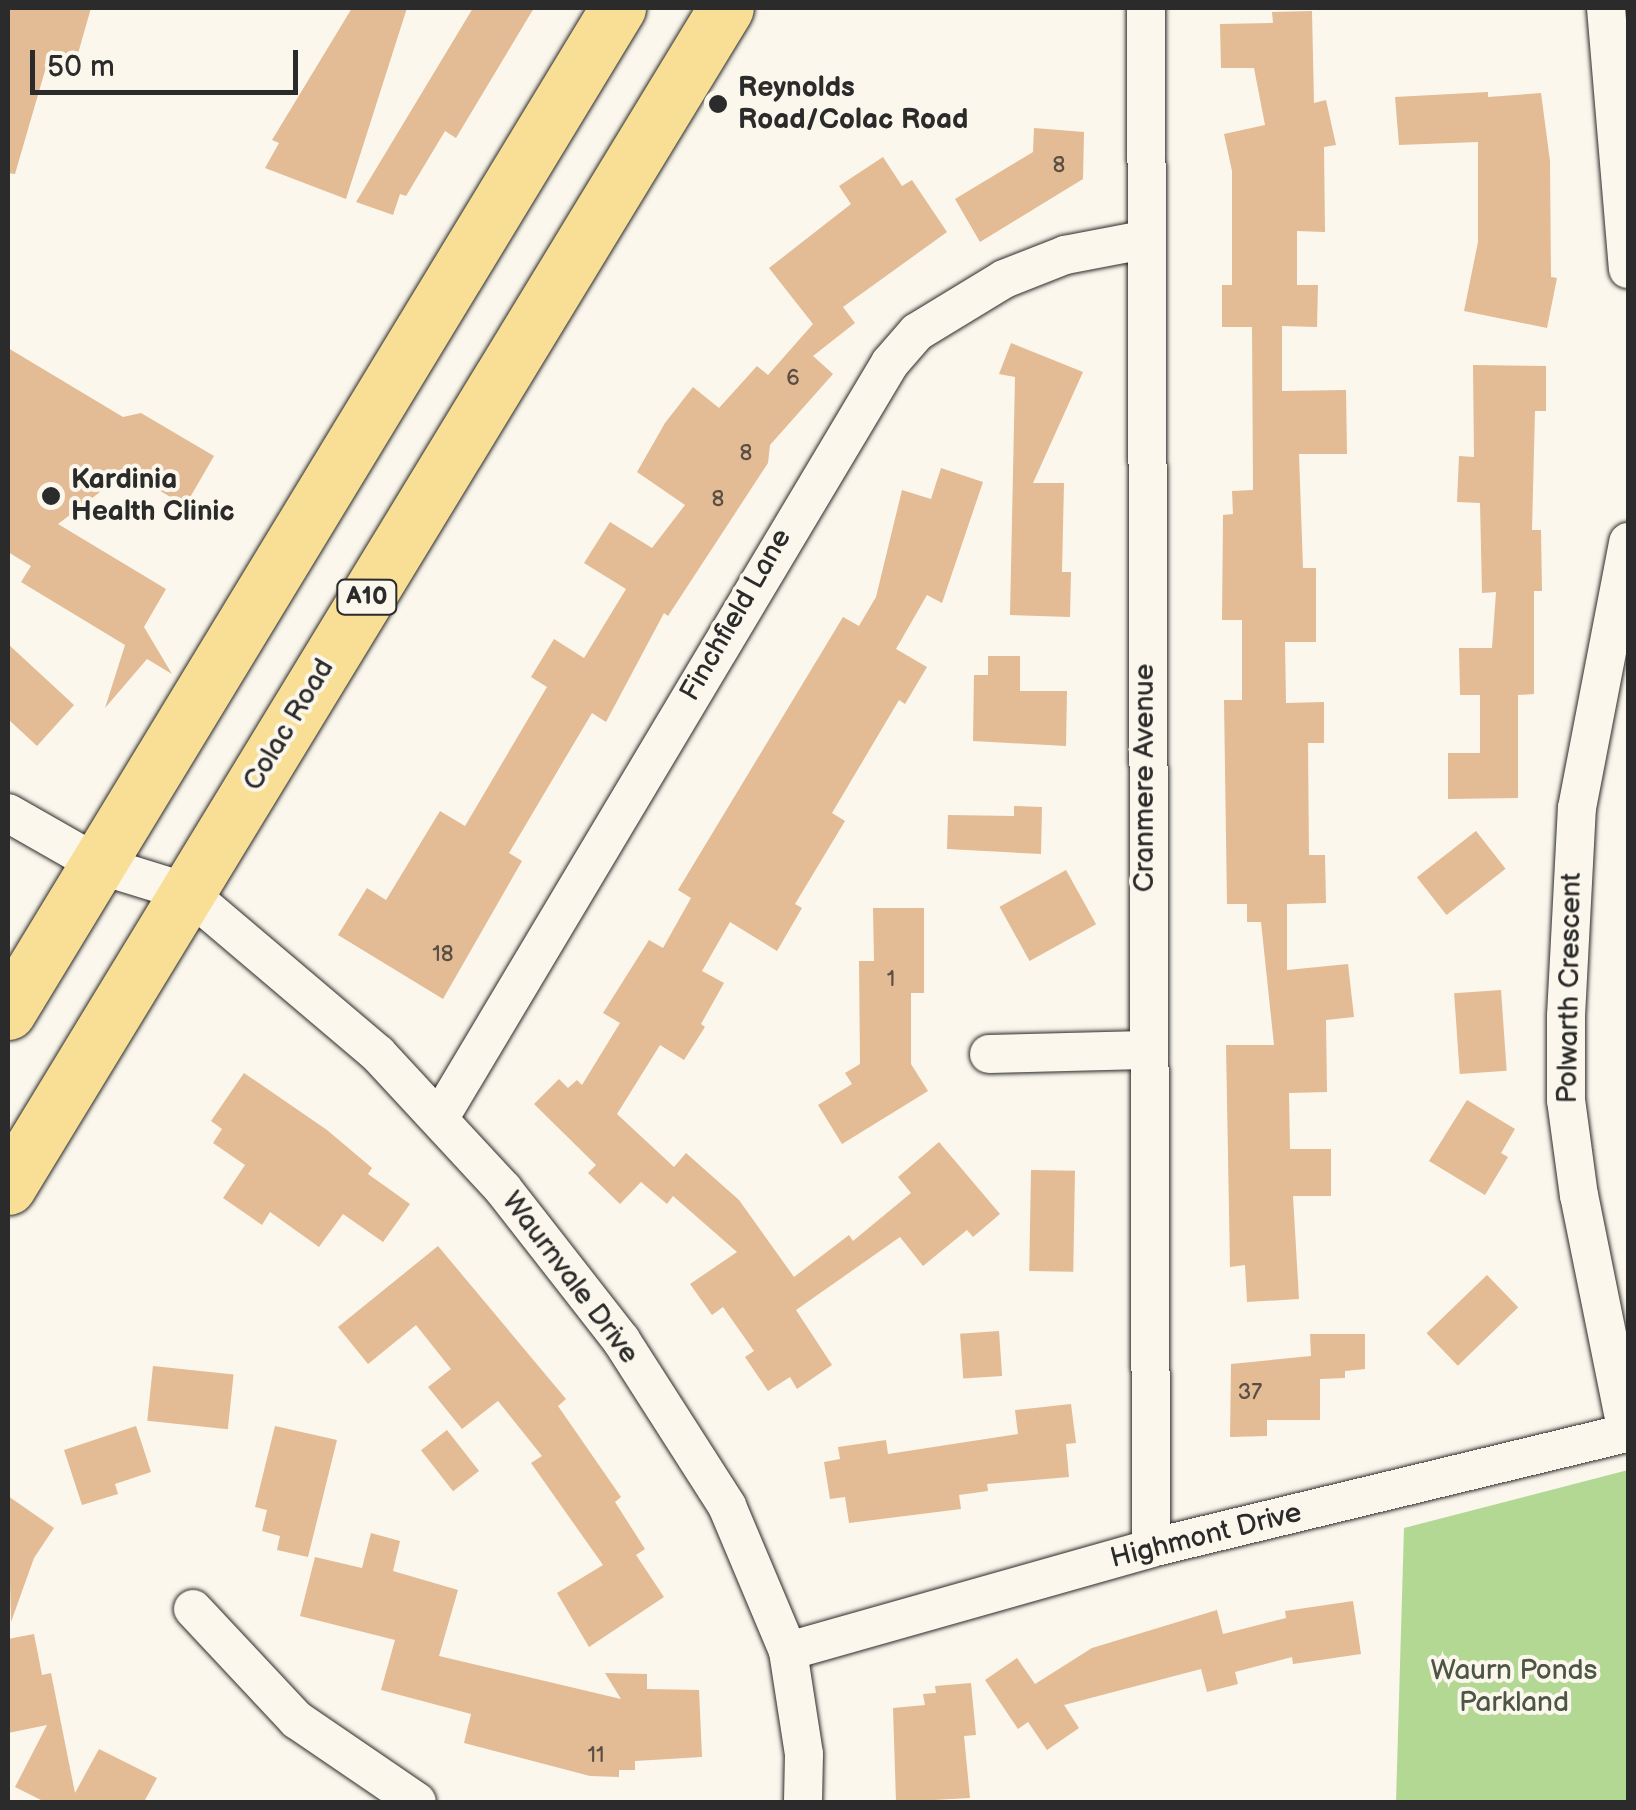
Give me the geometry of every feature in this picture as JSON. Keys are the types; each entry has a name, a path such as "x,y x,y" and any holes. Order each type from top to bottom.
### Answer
{"highway":[{"name":"Colac Road","path":"8,1187 144,880 618,8"},
{"name":"Colac Road","path":"8,1012 144,880 726,8"}],"street":[{"name":"Cranmere Avenue","path":"1146,8 1145,1050 1151,1548"},
{"path":"1606,8 1628,269"},
{"name":"Finchfield Lane","path":"439,1118 890,362 917,332 1004,278 1065,255 1144,240"},
{"name":"Polwarth Crescent","path":"1628,542 1577,808 1566,998 1566,1100 1579,1196 1628,1433"},
{"name":"Waurnvale Drive","path":"8,813 144,880 255,943 439,1118 504,1189 620,1340 728,1506 788,1651 804,1754 804,1802"},
{"path":"989,1054 1145,1050"},
{"name":"Highmont Drive","path":"788,1651 1151,1548 1628,1433"},
{"path":"194,1610 297,1720 417,1802"}],"green space":[{"name":"Waurn Ponds Parkland","path":"1628,1470 1628,1802 1396,1802 1404,1528"}],"building":[{"path":"8,8 91,8 77,57 51,50 15,174 8,173"},
{"path":"352,8 407,8 346,199 265,168 279,143 272,140"},
{"path":"473,8 534,8 456,138 445,131 406,196 400,194 393,215 356,202"},
{"path":"1312,11 1314,103 1326,100 1336,145 1324,147 1325,232 1297,231 1297,285 1318,285 1317,327 1282,326 1282,391 1346,390 1347,454 1299,454 1303,568 1316,568 1316,642 1285,642 1286,703 1324,702 1324,743 1308,743 1309,855 1325,855 1326,903 1287,904 1287,970 1348,964 1354,1017 1326,1020 1327,1092 1289,1093 1290,1149 1331,1149 1331,1196 1293,1196 1299,1299 1247,1302 1245,1265 1230,1267 1226,1045 1274,1045 1261,922 1247,922 1247,904 1227,904 1224,700 1242,700 1242,620 1222,620 1223,515 1233,514 1232,491 1253,490 1252,327 1222,327 1222,285 1232,285 1232,171 1224,134 1265,125 1254,68 1221,68 1220,24 1273,23 1272,12"},
{"path":"1488,92 1488,97 1541,93 1550,161 1551,277 1557,278 1547,328 1464,311 1478,242 1478,142 1399,145 1395,97"},
{"path":"1034,128 1084,132 1083,179 980,242 955,199 1033,152"},
{"path":"883,157 902,186 912,180 947,232 843,307 855,323 813,356 833,374 770,445 768,463 668,616 664,613 606,722 592,713 509,853 522,861 443,999 338,935 367,888 386,900 440,811 465,826 547,687 531,677 554,639 584,658 626,589 584,563 610,522 652,548 685,505 637,472 665,423 693,387 719,408 757,366 768,375 813,324 769,268 851,204 839,186"},
{"path":"1011,343 1083,372 1033,483 1064,483 1062,572 1071,572 1070,617 1010,615 1015,377 999,374"},
{"name":"Kardinia Health Clinic","path":"8,348 123,417 141,413 214,456 185,506 149,484 108,486 58,524 166,589 144,627 172,674 147,659 105,708 125,645 21,582 31,566 8,552"},
{"path":"1473,365 1546,366 1546,411 1535,411 1532,530 1541,530 1542,591 1534,591 1534,694 1518,695 1518,798 1448,799 1448,753 1480,753 1480,695 1460,695 1459,648 1492,648 1496,592 1482,593 1480,503 1457,502 1459,456 1474,457"},
{"path":"941,468 983,482 942,603 927,595 896,649 927,667 905,704 899,700 832,813 845,821 795,904 802,908 777,951 730,922 702,971 724,983 701,1024 705,1027 684,1060 660,1045 617,1114 674,1167 686,1153 739,1200 794,1277 849,1235 853,1241 911,1193 898,1177 939,1142 1000,1214 973,1237 967,1230 923,1266 900,1237 796,1310 832,1365 797,1389 790,1377 768,1391 745,1357 754,1351 723,1307 712,1315 690,1284 737,1252 673,1196 667,1204 641,1182 620,1204 588,1173 596,1165 534,1104 559,1079 568,1088 577,1080 582,1085 620,1023 603,1013 649,940 663,948 691,898 678,890 843,617 859,626 876,597 902,490 931,499"},
{"path":"8,644 74,705 37,746 8,719"},
{"path":"988,656 1020,656 1020,691 1067,691 1066,746 973,741 974,675 988,675"},
{"path":"1014,806 1042,807 1041,854 947,849 948,815 1014,816"},
{"path":"1476,831 1506,869 1446,915 1417,877"},
{"path":"1066,870 1096,924 1030,961 1000,907"},
{"path":"873,908 924,908 924,993 911,993 911,1064 928,1091 842,1144 818,1105 852,1084 845,1073 860,1064 859,961 874,961"},
{"path":"1501,990 1507,1071 1460,1074 1454,993"},
{"path":"244,1073 327,1130 372,1168 368,1174 410,1204 383,1242 343,1214 319,1247 270,1212 262,1225 223,1198 245,1165 213,1143 222,1129 211,1121"},
{"path":"1467,1100 1515,1129 1501,1153 1508,1157 1485,1195 1429,1161"},
{"path":"1031,1170 1075,1171 1073,1272 1029,1271"},
{"path":"438,1246 566,1399 558,1406 621,1497 615,1502 645,1549 636,1555 664,1597 589,1647 557,1593 603,1565 531,1463 542,1456 498,1401 462,1429 428,1387 451,1369 416,1325 368,1364 338,1327"},
{"path":"1487,1275 1518,1307 1458,1366 1427,1333"},
{"path":"999,1331 1002,1376 963,1379 960,1334"},
{"path":"1310,1334 1365,1334 1365,1369 1345,1371 1345,1378 1320,1379 1320,1420 1267,1420 1267,1436 1230,1437 1231,1364 1311,1356"},
{"path":"153,1366 234,1374 228,1429 147,1421"},
{"path":"1071,1404 1076,1443 1066,1444 1069,1477 987,1484 988,1491 959,1495 961,1509 849,1523 845,1497 830,1499 824,1462 840,1459 838,1447 886,1440 888,1454 1018,1434 1015,1410"},
{"path":"136,1426 151,1472 115,1484 118,1494 82,1505 64,1450"},
{"path":"275,1426 337,1440 308,1557 277,1550 280,1536 262,1531 267,1510 255,1507"},
{"path":"447,1430 479,1471 453,1491 421,1450"},
{"path":"8,1496 54,1528 34,1558 11,1622"},
{"path":"371,1533 400,1541 393,1571 458,1590 439,1656 621,1699 605,1673 647,1674 647,1689 699,1690 702,1757 635,1761 635,1770 619,1770 619,1777 590,1776 464,1743 471,1714 381,1690 395,1640 300,1616 315,1557 362,1568"},
{"path":"1353,1601 1361,1654 1293,1664 1292,1657 1235,1672 1238,1684 1207,1692 1201,1669 1064,1705 1079,1728 1047,1750 1028,1722 1018,1729 985,1680 1017,1658 1035,1684 1092,1648 1217,1610 1223,1634 1286,1618 1285,1611"},
{"path":"34,1634 42,1675 51,1673 75,1793 99,1749 157,1778 144,1802 45,1802 15,1787 47,1725 8,1733 8,1639"},
{"path":"971,1683 976,1735 964,1736 970,1798 896,1802 893,1708 925,1705 923,1694 936,1693 935,1686"}],"place":[{"name":"Reynolds Road/Colac Road","path":"718,104"},
{"name":"Kardinia Health Clinic","path":"51,496"}]}
